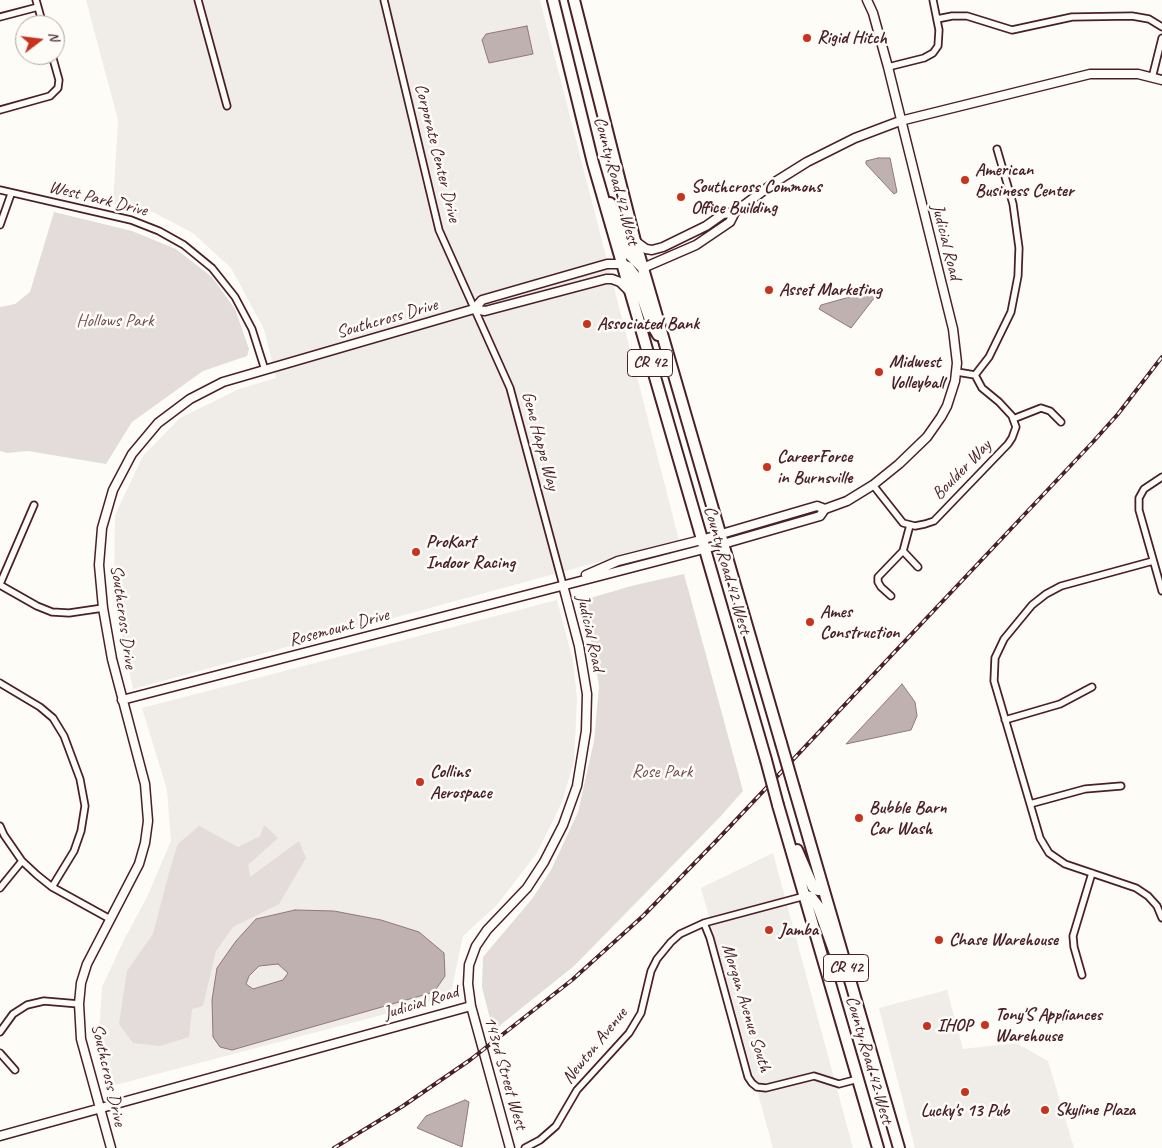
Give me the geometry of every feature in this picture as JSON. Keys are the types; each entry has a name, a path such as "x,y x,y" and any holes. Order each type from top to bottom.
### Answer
{"highway":[{"name":"County Road 42 West","path":"553,0 592,163 878,1148"},
{"name":"County Road 42 West","path":"574,0 635,241 899,1148"},
{"path":"592,163 613,210 628,254 643,268"},
{"path":"621,264 628,267 635,276 651,323 667,351"},
{"path":"778,805 810,880 814,887 818,890 823,890"},
{"path":"805,896 811,897 818,906 860,1018"}],"street":[{"path":"198,0 227,106"},
{"name":"Corporate Center Drive","path":"384,0 440,230 474,309"},
{"name":"Judicial Road","path":"702,545 820,516 825,509 847,501 873,485 904,459 927,437 947,406 957,372 953,328 888,67 868,0"},
{"path":"888,67 924,58 933,53 938,46 937,19 933,0"},
{"path":"0,17 37,3"},
{"path":"937,19 967,16 1012,30 1072,16 1132,16 1148,19 1162,27"},
{"path":"1152,78 1162,38"},
{"path":"0,110 50,96 58,88 59,80 55,65"},
{"path":"643,268 696,245 730,222 735,212 775,182 807,162 855,138 900,121 1090,74 1138,74 1162,80"},
{"path":"975,375 989,357 1003,330 1010,312 1018,276 1019,248 1013,204 997,149"},
{"name":"West Park Drive","path":"0,190 131,220 159,231 184,246 212,268 235,297 252,329 265,370"},
{"path":"0,225 11,194"},
{"path":"635,241 646,249 652,250 663,247 698,231 723,214 735,212"},
{"name":"Southcross Drive","path":"474,309 482,300 607,264 621,264"},
{"name":"Southcross Drive","path":"111,1148 81,1039 79,1004 81,983 87,964 139,864 145,843 148,821 145,784 112,659 103,608 99,565 102,528 113,490 132,454 158,423 190,399 222,382 474,309 485,311 606,279 620,282 628,290"},
{"name":"Gene Happe Way","path":"474,309 510,388 564,585"},
{"path":"957,372 975,375"},
{"path":"975,375 982,388 999,402 1013,419 1041,408 1050,411 1061,422"},
{"name":"Boulder Way","path":"910,525 915,526 934,521 1008,444 1016,426 1013,419"},
{"path":"1162,477 1144,489 1140,498 1139,510 1162,591"},
{"path":"873,485 903,523 910,525 903,551 878,577 881,587 891,596"},
{"path":"34,505 0,585 52,612 69,613 103,608"},
{"name":"Rosemount Drive","path":"122,700 564,585 702,545"},
{"path":"903,551 918,567"},
{"path":"1153,561 1061,586 1046,594 1032,605 1004,638 995,658 994,681 1040,838 1049,853 1065,864 1136,888 1148,896 1157,906 1162,918"},
{"name":"Judicial Road","path":"0,1136 471,1006 468,984 469,965 476,946 487,930 526,888 544,862 563,825 577,786 586,732 586,694 579,646 564,585"},
{"path":"0,683 40,707 53,718 64,736 80,779 85,806 81,831 74,851 52,887"},
{"path":"1005,720 1060,704 1092,687"},
{"path":"1030,804 1085,788 1121,786"},
{"path":"0,826 4,835 22,860 37,875 52,887 110,919"},
{"path":"0,888 22,860"},
{"path":"1082,975 1073,936 1092,873"},
{"name":"Newton Avenue","path":"525,1148 546,1135 556,1126 577,1090 632,1028 641,1013 651,971 663,950 680,934 704,923 805,896"},
{"name":"Morgan Avenue South","path":"704,923 710,938 748,1076 752,1083 758,1087 766,1088 814,1076 839,1084 858,1079"},
{"path":"0,1032 13,1014 27,1005 44,1001 79,1004"},
{"name":"143rd Street West","path":"471,1006 510,1148"},
{"path":"0,1053 15,1070"}],"shaded area":[{"path":"86,0 540,0 679,540 133,689 114,598 115,515 143,456 180,418 239,389 276,378 264,329 231,268 193,233 147,209 113,204 118,120"},
{"path":"527,26 533,54 489,63 482,40 486,34"},
{"path":"890,158 897,192 894,194 866,164 866,161"},
{"path":"871,291 878,293 851,328 819,309 821,305"},
{"path":"557,600 573,661 577,699 574,761 562,802 537,853 497,905 463,936 450,997 115,1085 99,1031 102,987 148,895 171,841 167,790 142,708"},
{"path":"902,684 915,702 917,716 911,730 846,744"},
{"path":"773,853 853,1148 773,1148 701,888"},
{"path":"295,910 334,911 381,920 419,932 444,953 445,976 434,992 232,1050 220,1047 213,1037 212,1000 217,968 236,941 256,919","holes":["278,964 288,973 283,980 253,989 246,984 249,976 259,966"]},
{"path":"947,990 963,1049 1016,1043 1048,1061 1074,1148 915,1148 879,1008"},
{"path":"465,1100 469,1102 462,1147 417,1128 426,1116"}],"green space":[{"name":"Hollows Park","path":"54,212 132,231 176,249 212,277 235,309 249,349 247,356 203,371 132,422 106,464 28,451 7,453 0,451 0,307 15,304 30,292"},
{"name":"Rose Park","path":"684,574 743,791 720,817 574,966 493,1031 482,987 483,957 532,899 551,870 578,812 594,741 599,686 584,600 631,586"},
{"path":"264,825 278,838 248,865 250,877 299,841 306,858 279,904 233,927 216,951 203,1006 192,1009 189,1037 160,1046 133,1043 119,1024 127,971 153,934 178,844 199,826 238,847 260,836"}],"railway":[{"path":"334,1148 403,1106 470,1060 572,980 643,916 1092,443 1118,414 1162,357"}],"place":[{"name":"Rigid Hitch","path":"807,38"},
{"name":"American Business Center","path":"965,180"},
{"name":"Southcross Commons Office Building","path":"681,197"},
{"name":"Asset Marketing","path":"769,290"},
{"name":"Associated Bank","path":"587,324"},
{"name":"Midwest Volleyball","path":"879,372"},
{"name":"CareerForce in Burnsville","path":"767,467"},
{"name":"ProKart Indoor Racing","path":"416,552"},
{"name":"Ames Construction","path":"810,622"},
{"name":"Collins Aerospace","path":"420,782"},
{"name":"Bubble Barn Car Wash","path":"859,818"},
{"name":"Jamba","path":"769,930"},
{"name":"Chase Warehouse","path":"939,940"},
{"name":"Tony'S Appliances Warehouse","path":"985,1025"},
{"name":"IHOP","path":"927,1026"},
{"name":"Lucky's 13 Pub","path":"965,1092"},
{"name":"Skyline Plaza","path":"1045,1110"}]}
